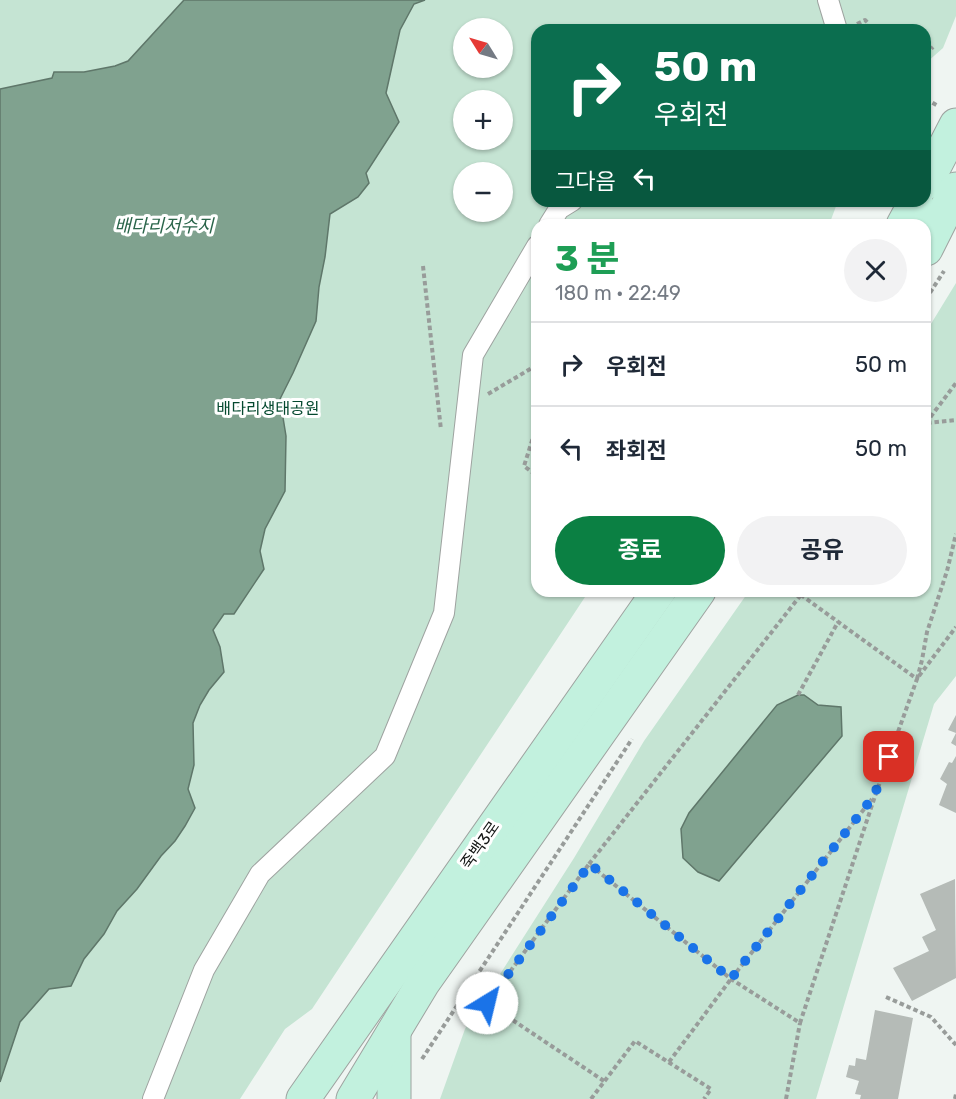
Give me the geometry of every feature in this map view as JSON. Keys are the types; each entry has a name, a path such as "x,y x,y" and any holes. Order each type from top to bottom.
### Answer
{"main road":[{"path":"931,173 956,125"},
{"path":"938,256 956,189"},
{"name":"죽백3로","path":"303,1099 655,597"},
{"name":"죽백3로","path":"353,1099 423,983 695,597"},
{"path":"394,1032 394,1099"}],"street":[{"path":"828,0 835,24"},
{"path":"553,219 562,207"},
{"path":"153,1099 204,970 260,874 385,756 444,613 473,355 531,256"}],"path":[{"path":"865,20 869,24"},
{"path":"931,281 938,256"},
{"path":"423,266 442,434"},
{"path":"467,407 531,369"},
{"path":"931,416 956,383"},
{"path":"931,422 956,420"},
{"path":"531,444 524,466 531,471"},
{"path":"786,1099 800,1023 874,796 917,679 927,632 947,571 956,534"},
{"path":"604,1081 487,1003 590,864 799,597"},
{"path":"807,597 917,679"},
{"path":"798,695 838,622"},
{"path":"917,679 956,627"},
{"path":"418,1064 632,738"},
{"path":"669,1062 874,796"},
{"path":"590,864 731,979 800,1023"},
{"path":"886,997 931,1017 956,1045"},
{"path":"591,1099 635,1041 711,1089 704,1099"},
{"path":"955,1099 956,1094"}],"green space":[{"name":"배다리생태공원","path":"0,0 956,0 956,16 943,48 931,59 931,24 531,24 531,207 836,207 831,219 531,219 531,597 585,597 312,1009 285,1029 240,1099 0,1099"},
{"path":"956,283 956,676 934,704 816,1099 440,1099 465,1029 574,858 644,741 745,597 931,597 931,324"}],"water":[{"name":"배다리저수지","path":"184,0 425,0 414,4 400,30 386,93 399,122 366,173 369,183 358,197 330,214 316,321 280,399 286,436 285,491 265,529 260,551 264,569 234,614 224,614 213,630 220,647 224,672 209,690 193,723 194,765 188,789 195,808 175,841 117,911 104,934 84,959 71,986 49,989 20,1022 0,1082 0,89 52,78 54,72 84,72 128,61"},
{"path":"798,695 804,695 818,705 841,707 842,736 719,881 698,872 683,858 681,829 689,813 777,705"}],"building":[{"path":"956,715 956,733 948,730"},
{"path":"956,733 956,746 951,743"},
{"path":"956,756 956,813 939,805 947,784 940,779 949,762 952,763"},
{"path":"955,879 956,978 912,1001 893,968 929,951 922,937 936,930 920,894"},
{"path":"875,1010 913,1018 898,1099 860,1099 861,1095 855,1094 859,1081 846,1077 849,1065 855,1066 856,1058 866,1060"}],"route":[{"path":"487,1003 590,864 731,979 874,796 889,757"}]}
